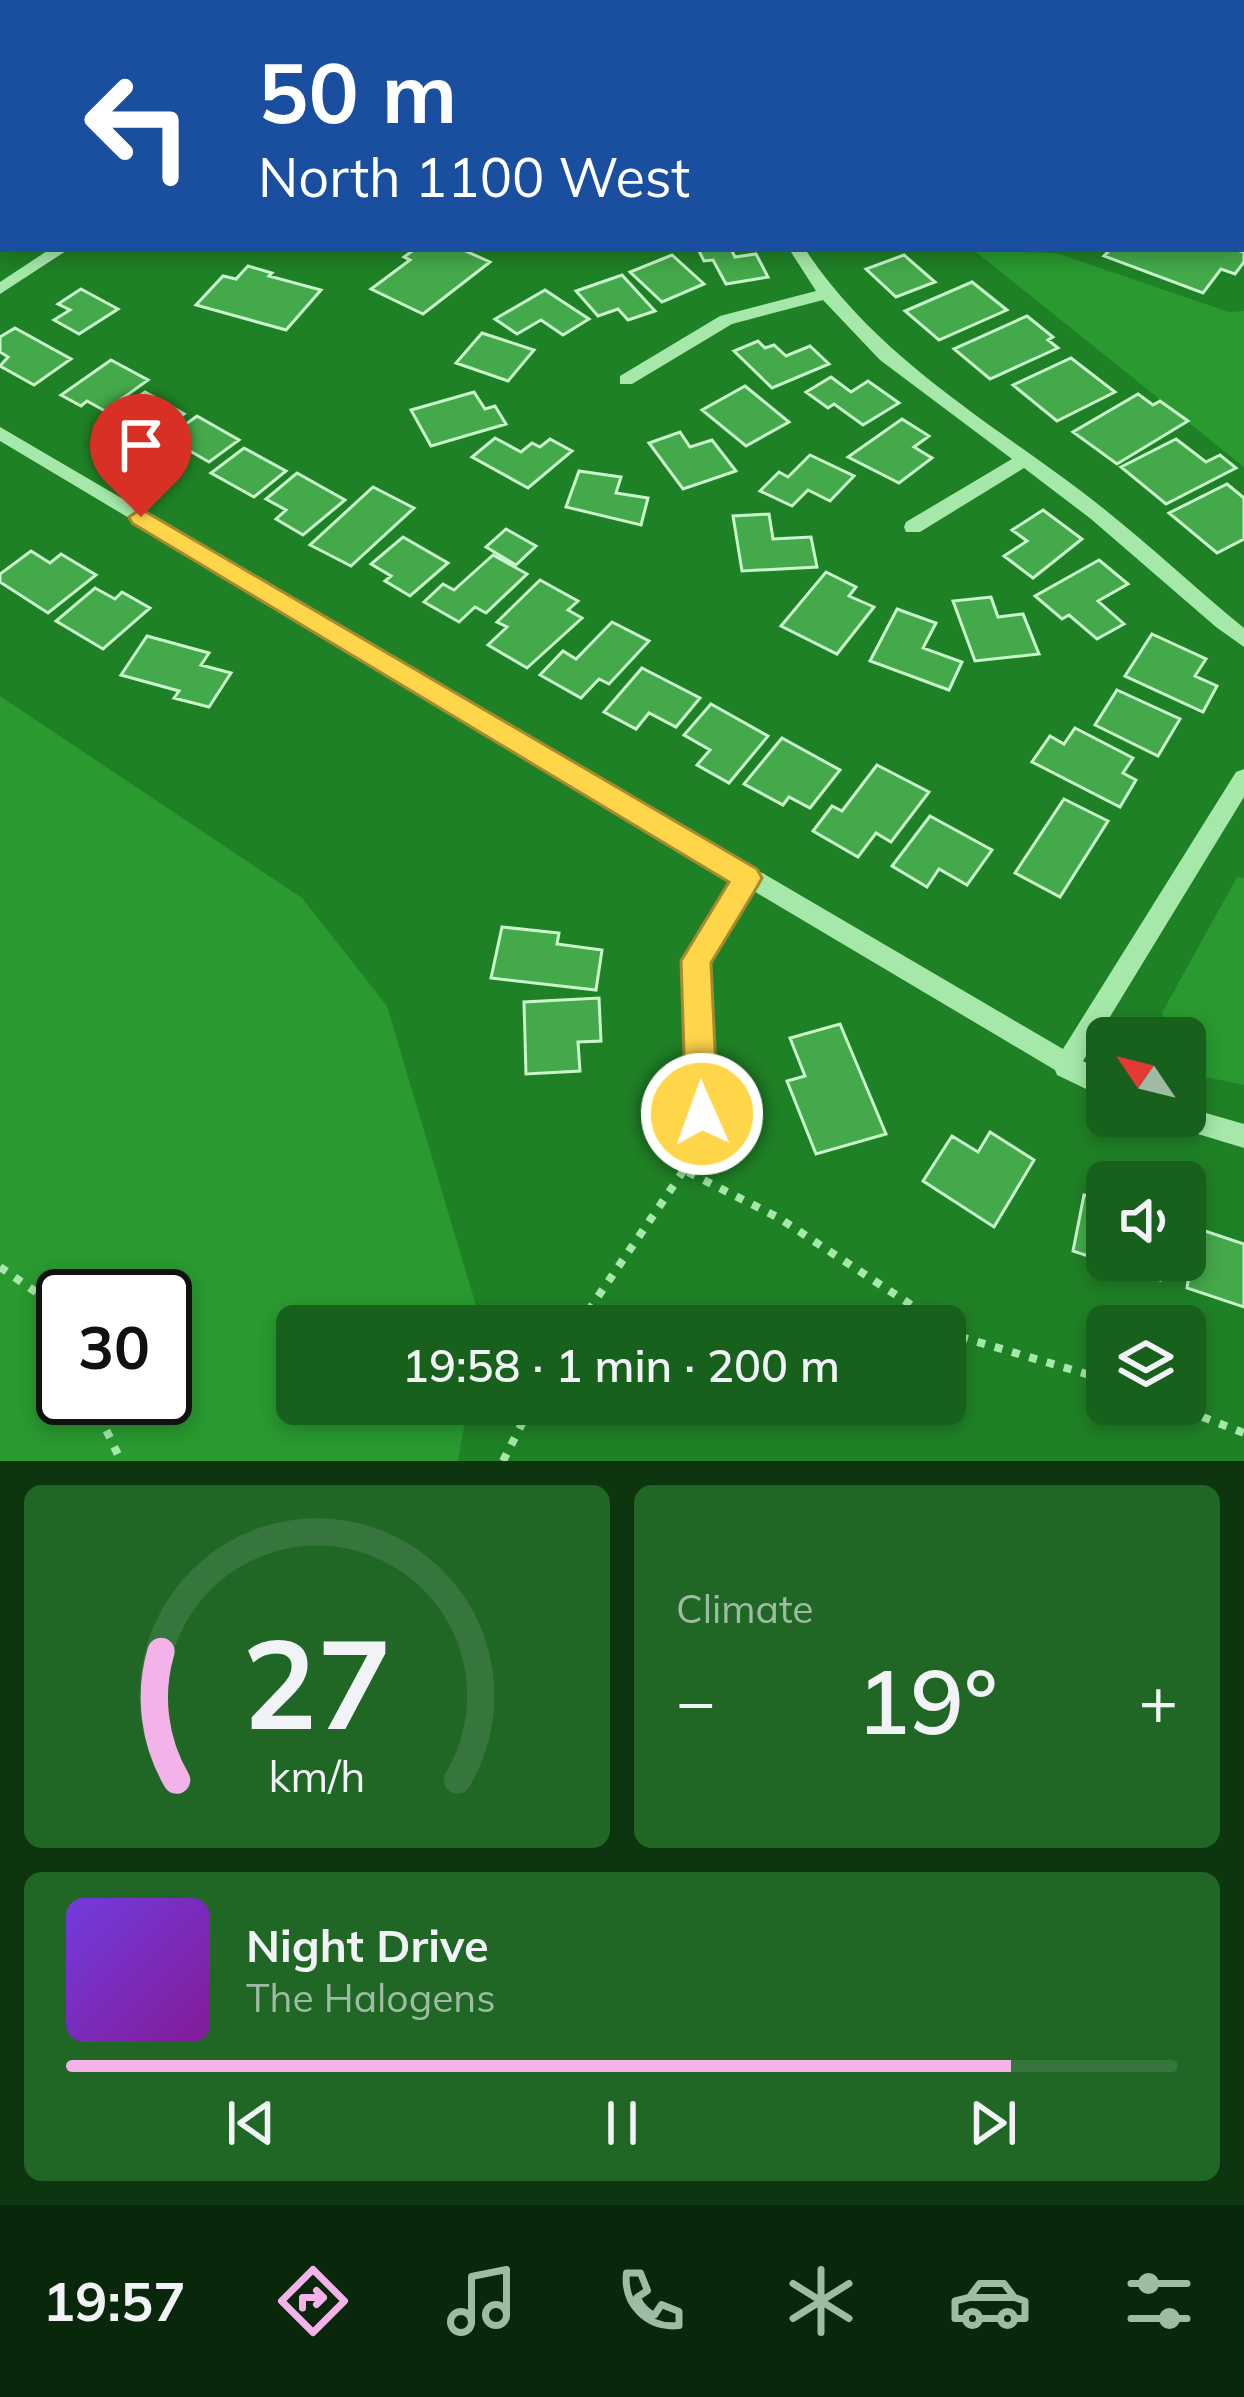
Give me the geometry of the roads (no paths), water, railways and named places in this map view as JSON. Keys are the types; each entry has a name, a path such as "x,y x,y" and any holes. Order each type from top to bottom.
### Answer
{"street":[{"path":"0,289 57,252"},
{"path":"798,252 826,294 900,366 1026,459 1244,639"},
{"path":"626,380 726,320 826,294"},
{"path":"0,433 1086,1077"},
{"path":"913,527 1026,459"},
{"path":"1066,1067 1244,778"},
{"path":"702,1114 696,961 747,878"},
{"path":"1206,1125 1244,1136"}]}
